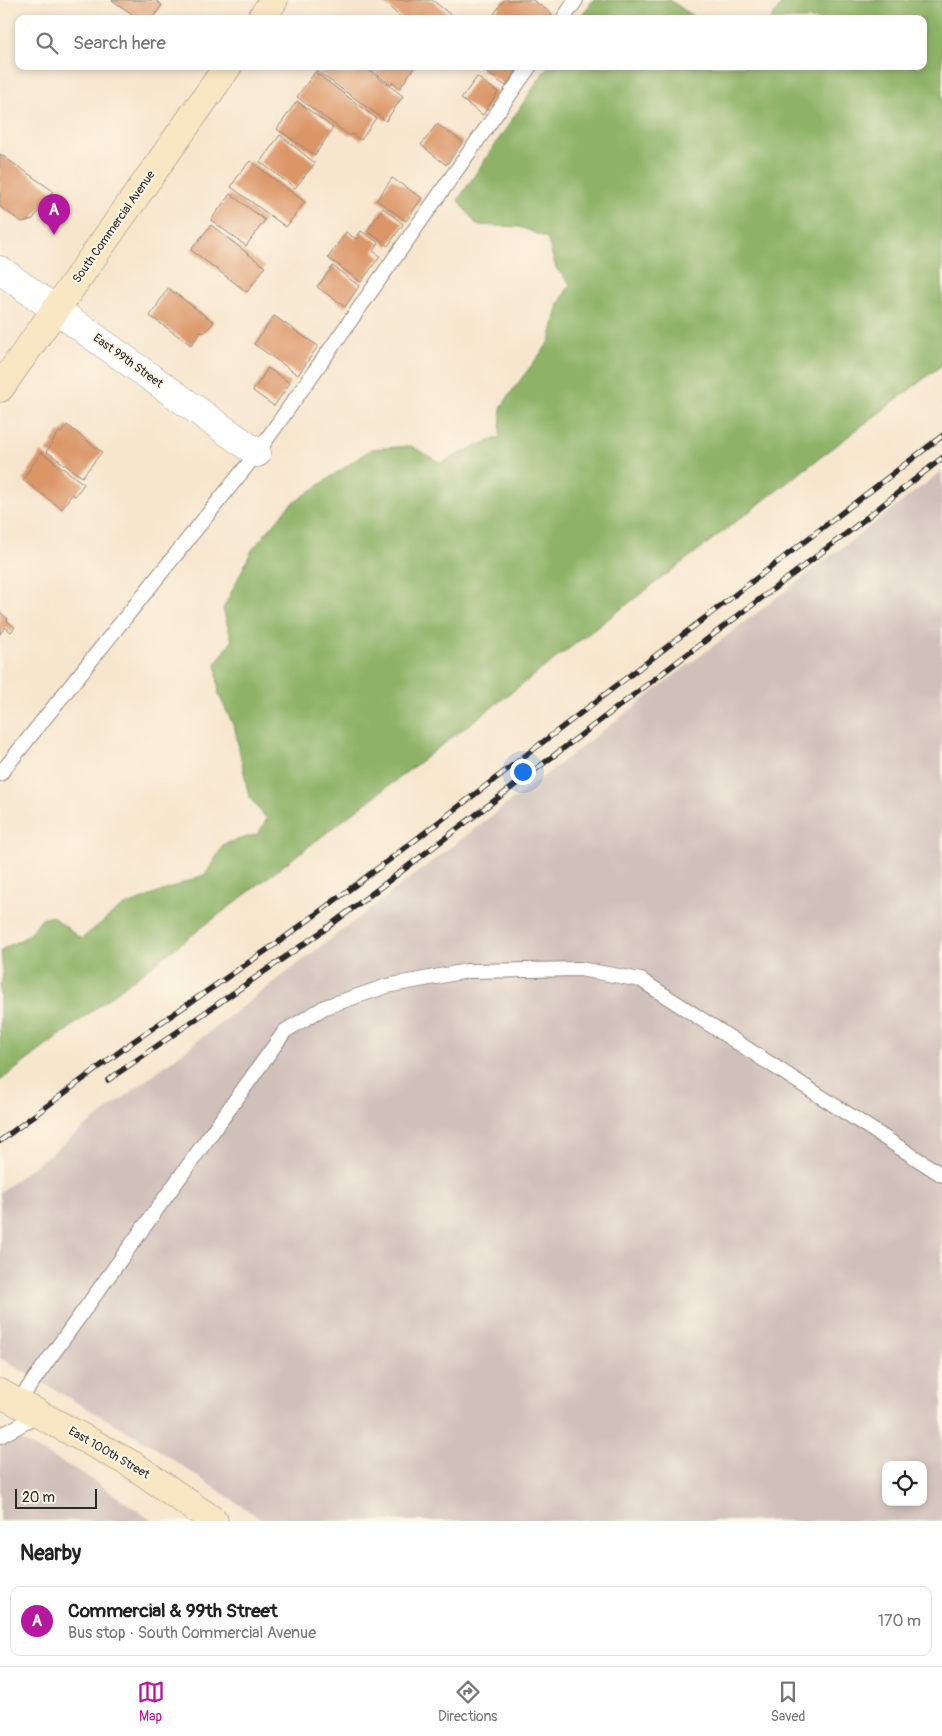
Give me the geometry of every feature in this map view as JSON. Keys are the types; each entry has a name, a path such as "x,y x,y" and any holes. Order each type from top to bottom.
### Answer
{"main road":[{"path":"264,15 274,0"},
{"name":"South Commercial Avenue","path":"0,388 225,70"},
{"name":"East 100th Street","path":"20,1403 133,1465 214,1521"}],"street":[{"name":"East 99th Street","path":"0,270 257,453"}],"lane":[{"path":"566,15 576,0"},
{"path":"0,774 257,453 527,70"},
{"path":"0,1436 20,1403 285,1031 325,1007 387,986 467,971 580,969 641,980 942,1175"}],"shaded area":[{"path":"942,471 942,1521 264,1521 151,1445 0,1358 0,1192"},
{"path":"0,1429 82,1473 153,1521 0,1521"}],"green space":[{"path":"593,0 670,0 691,15 583,15"},
{"path":"784,0 942,0 942,365 0,1081 0,987 3,976 1,950 26,937 42,919 52,916 81,939 120,908 206,874 224,844 258,834 267,819 249,797 235,729 219,695 216,663 232,641 223,609 252,550 289,506 371,449 411,446 441,463 500,437 501,408 550,341 559,304 570,284 556,268 547,238 520,227 477,225 458,200 545,70 927,70 927,15 774,15"}],"building":[{"path":"112,0 155,0 162,5 155,15 133,15"},
{"path":"381,0 432,0 451,15 398,15"},
{"path":"504,0 533,0 552,14 495,15 494,14"},
{"path":"316,70 368,70 403,96 386,121"},
{"path":"371,70 412,70 400,88 393,82 391,85"},
{"path":"482,70 518,70 506,86"},
{"path":"315,72 376,118 361,140 352,134 350,136 297,97"},
{"path":"477,77 498,92 483,115 461,99"},
{"path":"297,101 333,128 315,155 277,129"},
{"path":"437,124 463,142 446,165 421,145"},
{"path":"280,135 315,163 295,188 260,162"},
{"path":"0,154 53,191 33,219 22,222 0,207"},
{"path":"250,161 305,202 286,227 231,187"},
{"path":"392,178 422,198 406,221 377,200"},
{"path":"230,194 265,220 246,246 211,220"},
{"path":"383,208 403,224 388,246 367,231"},
{"path":"211,225 265,267 247,292 191,250"},
{"path":"361,231 379,243 373,251 380,256 361,282 328,258 346,232 356,239"},
{"path":"333,266 359,286 345,307 317,287"},
{"path":"168,288 214,322 204,333 201,332 191,345 150,316"},
{"path":"274,316 318,346 298,375 254,344"},
{"path":"268,368 290,383 274,406 253,391"},
{"path":"67,425 102,452 82,477 46,451 53,444 51,443 59,432 61,433"},
{"path":"41,452 84,484 75,496 72,494 62,509 23,480"},
{"path":"0,612 15,627 11,632 5,627 0,634"}],"railway":[{"path":"0,1141 134,1041 280,941 393,857 942,436"},
{"path":"108,1080 324,930 851,530 942,458"}],"place":[{"name":"Commercial & 99th Street","path":"54,235"}]}
